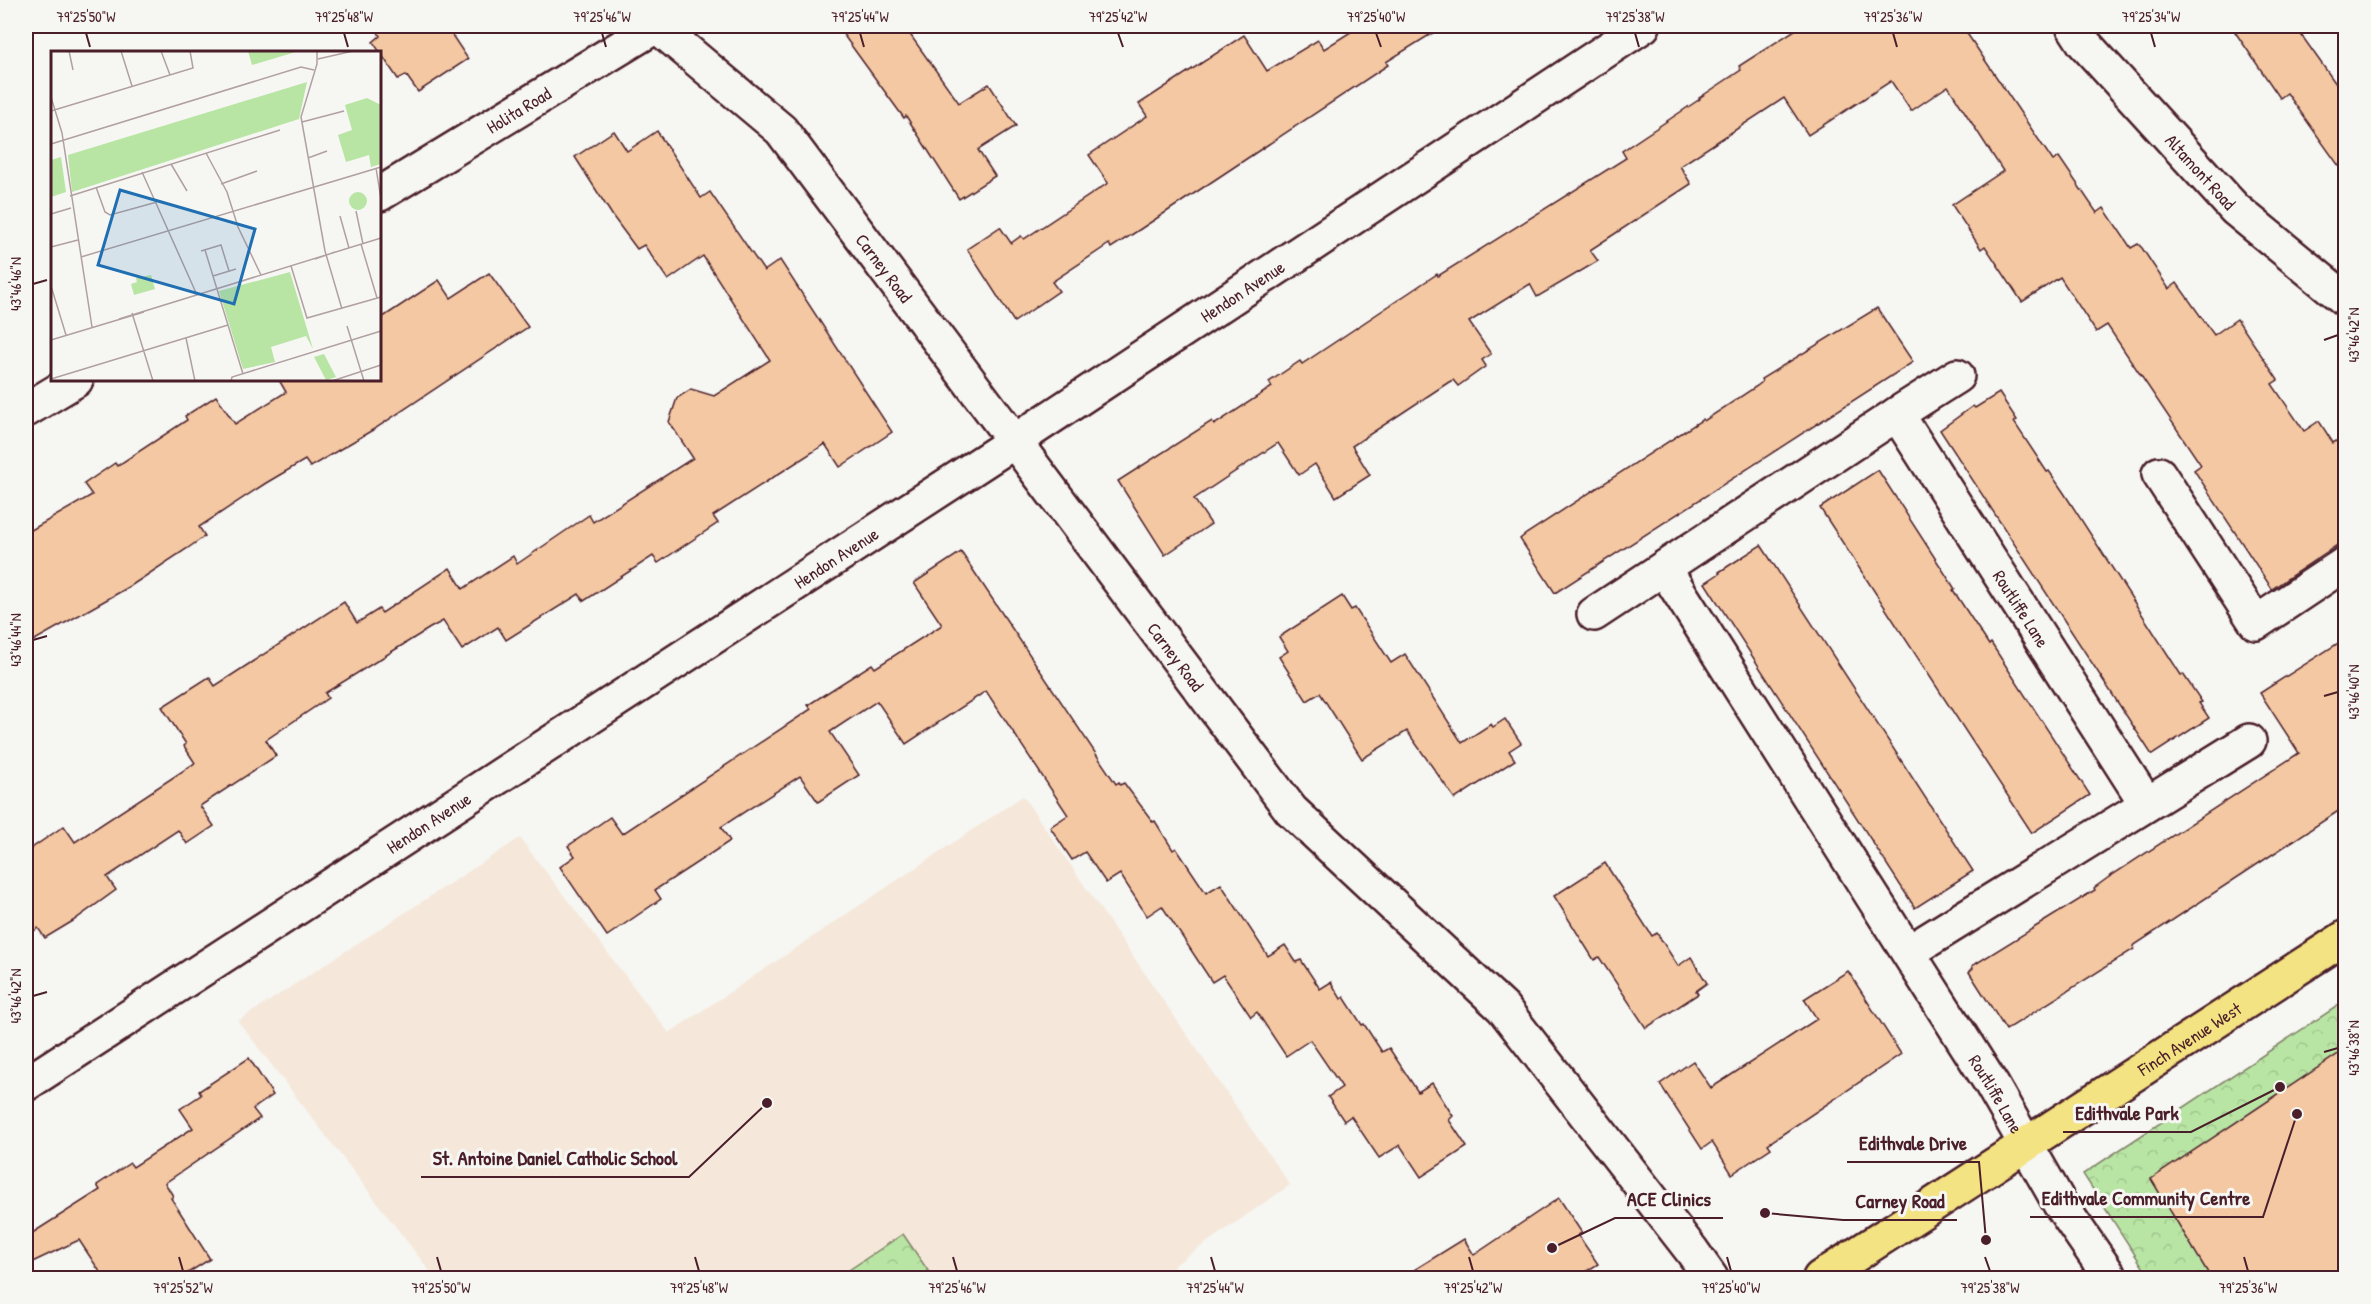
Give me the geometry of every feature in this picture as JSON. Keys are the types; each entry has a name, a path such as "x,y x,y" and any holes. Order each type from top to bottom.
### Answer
{"main road":[{"name":"Finch Avenue West","path":"1820,1278 2346,937"}],"street":[{"name":"Holita Road","path":"381,193 656,26"},
{"name":"Carney Road","path":"656,26 781,130 1291,810 1503,1008 1711,1278"},
{"name":"Hendon Avenue","path":"26,1084 1015,441 1643,26"},
{"name":"Altamont Road","path":"2073,26 2084,43 2235,209 2346,300"},
{"path":"1594,614 1957,376"},
{"path":"26,410 74,381"},
{"name":"Routliffe Lane","path":"1897,414 2146,803"},
{"path":"2159,474 2256,623 2346,563"},
{"name":"Routliffe Lane","path":"1664,568 1909,952 2027,1145 2060,1204 2111,1278"},
{"path":"1909,952 2249,741"}],"shaded area":[{"path":"1023,796 1290,1185 1173,1266 1180,1278 435,1278 238,1021 520,838 669,1033"}],"green space":[{"path":"2345,1001 2345,1278 2150,1278 2083,1174"},
{"path":"903,1234 933,1278 837,1278"}],"building":[{"path":"375,26 446,26 468,59 418,92 406,75 398,79 373,42 380,36"},
{"path":"837,26 904,26 959,103 989,84 1016,126 978,150 995,176 959,199 906,116 904,118"},
{"path":"1360,26 1444,26 1386,62 1388,65 1139,230 1111,248 1109,244 1052,282 1059,291 1014,322 967,249 1000,227 1011,243 1021,236 1024,239 1108,183 1089,155 1147,116 1139,104 1244,35 1267,71 1318,40 1324,49"},
{"path":"1801,26 1962,26 2053,161 2059,157 2097,213 2104,208 2131,248 2138,244 2142,248 2169,289 2177,283 2214,335 2237,319 2278,380 2272,384 2304,431 2319,421 2333,443 2346,435 2346,539 2272,589 2194,470 2201,465 2107,325 2096,332 2060,277 2022,302 1985,246 1981,249 1952,205 2003,171 1948,86 1911,111 1891,81 1808,135 1784,98 1680,166 1691,184 1590,250 1598,261 1537,297 1530,284 1469,322 1491,354 1482,360 1486,366 1458,386 1453,380 1449,382 1352,446 1370,475 1336,497 1315,464 1299,475 1278,443 1194,499 1211,524 1165,555 1118,481 1212,421 1214,425 1272,387 1269,382 1300,361 1302,364 1437,274 1438,276 1626,158 1622,151 1741,70 1739,66"},
{"path":"2231,26 2295,26 2346,98 2346,176 2287,93 2280,98"},
{"path":"614,131 627,151 657,131 701,198 710,192 764,271 780,260 892,432 840,467 825,444 713,516 718,523 658,563 653,556 584,601 579,594 506,640 498,627 462,650 443,621 430,628 325,693 328,698 266,740 276,756 200,806 214,826 187,844 178,830 107,877 116,890 73,921 45,938 38,928 26,937 26,852 64,826 75,842 195,763 184,746 186,744 162,707 209,677 215,686 344,602 357,623 379,609 382,613 450,568 463,589 513,556 517,564 589,515 593,522 693,458 669,422 677,398 691,389 714,396 770,360 703,256 668,280 644,245 637,249 614,218 575,157"},
{"path":"489,273 528,327 376,428 310,467 305,460 266,483 199,527 205,536 188,548 129,587 26,645 26,533 92,495 84,484 115,463 117,466 187,420 185,416 216,396 235,424 286,392 280,381 381,381 381,318 439,280 451,298"},
{"path":"1877,308 1913,362 1555,593 1520,539 1757,386 1762,382 1761,379"},
{"path":"1999,393 2017,420 2014,422 2047,472 2049,471 2064,493 2181,675 2183,674 2202,702 2199,703 2209,718 2152,755 1940,430 1973,406 1975,408"},
{"path":"1878,470 1955,589 1953,590 1989,645 1991,643 2090,795 2032,833 1820,508"},
{"path":"1761,545 1973,871 1915,908 1705,583"},
{"path":"961,552 1116,784 1124,783 1153,822 1155,821 1173,850 1176,848 1206,893 1221,884 1268,956 1285,945 1296,962 1301,960 1320,989 1331,982 1341,999 1344,997 1362,1025 1364,1024 1382,1052 1389,1048 1418,1092 1432,1083 1453,1116 1449,1120 1467,1147 1421,1177 1400,1145 1379,1158 1351,1116 1344,1121 1328,1097 1342,1087 1310,1040 1286,1056 1257,1012 1251,1017 1223,975 1212,982 1162,906 1147,916 1120,874 1106,883 1085,852 1072,860 1050,827 1068,815 986,691 906,744 877,701 830,732 859,775 818,802 800,776 721,827 730,841 655,890 661,899 607,936 560,867 575,856 568,846 610,817 622,834 811,709 808,705 872,664 875,668 942,625 914,583"},
{"path":"1342,596 1351,610 1355,608 1391,663 1405,654 1462,743 1491,724 1493,727 1505,719 1521,743 1509,751 1515,760 1455,799 1407,731 1362,759 1320,693 1307,701 1279,657 1288,651 1279,637"},
{"path":"2346,638 2346,806 2133,946 2134,949 2006,1030 1969,972 1972,966 2095,890 2094,888 2109,877 2299,753 2260,693"},
{"path":"1605,863 1652,936 1657,933 1678,966 1691,957 1707,983 1696,991 1698,994 1646,1028 1599,957 1594,960 1554,896"},
{"path":"1848,971 1901,1054 1768,1144 1771,1148 1732,1174 1712,1142 1702,1149 1660,1084 1693,1061 1711,1088 1817,1019 1804,999"},
{"path":"2346,1049 2346,1278 2211,1278 2151,1179"},
{"path":"249,1058 273,1095 253,1109 260,1118 165,1183 173,1196 171,1198 210,1259 180,1278 104,1278 79,1240 26,1265 26,1237 100,1190 97,1185 130,1163 133,1167 193,1128 180,1109 201,1095 199,1091"},
{"path":"1559,1198 1582,1233 1578,1235 1598,1264 1576,1278 1401,1278 1464,1239 1474,1255"}],"place":[{"name":"Edithvale Park","path":"2280,1087"},
{"name":"St. Antoine Daniel Catholic School","path":"767,1103"},
{"name":"Edithvale Community Centre","path":"2297,1114"},
{"name":"Carney Road","path":"1765,1213"},
{"name":"Edithvale Drive","path":"1986,1240"},
{"name":"ACE Clinics","path":"1552,1248"}]}
